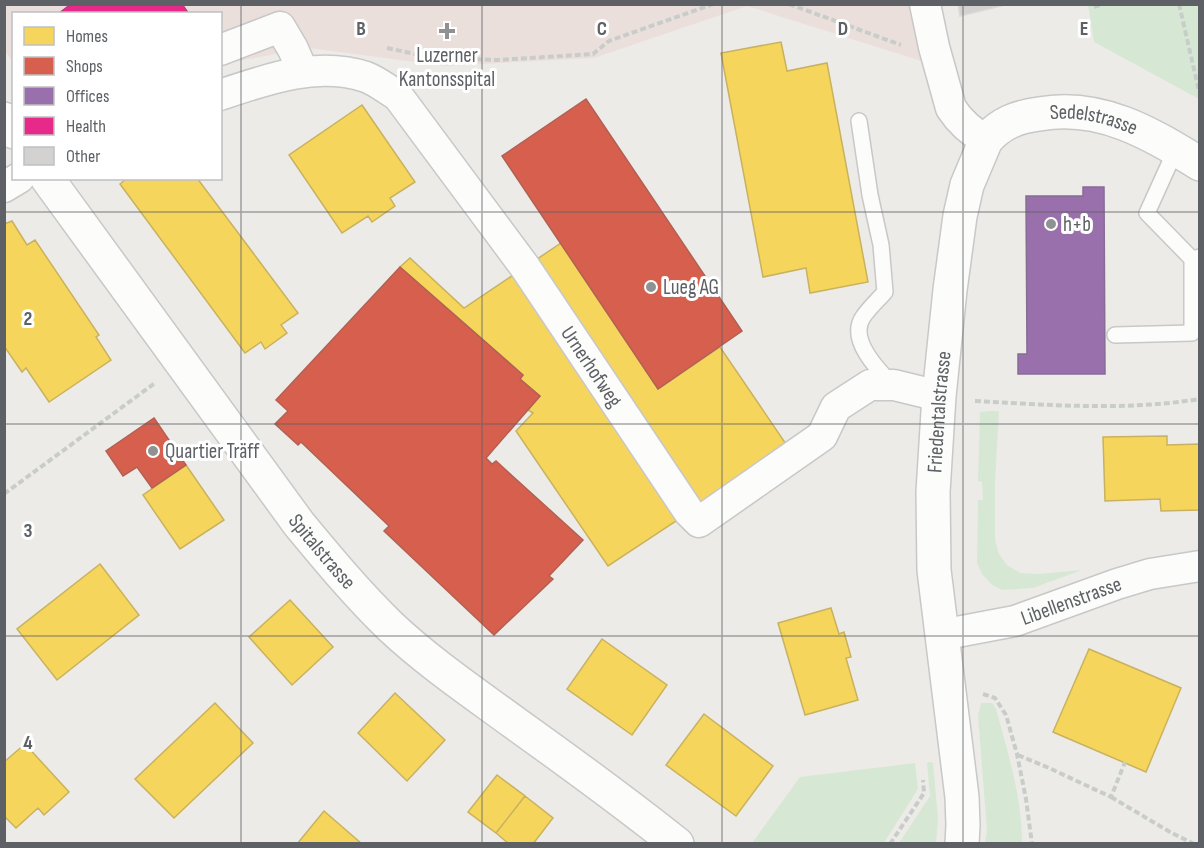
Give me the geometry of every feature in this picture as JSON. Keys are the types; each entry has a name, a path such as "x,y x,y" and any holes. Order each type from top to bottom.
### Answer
{"main road":[{"name":"Sedelstrasse","path":"986,140 1010,121 1023,116 1072,111 1101,115 1135,127 1188,157"},
{"name":"Friedentalstrasse","path":"962,843 962,797 934,570 934,462 950,290 962,206 986,140"},
{"name":"Spitalstrasse","path":"48,180 299,524 342,576 391,627 460,683 615,795 677,843"}],"street":[{"path":"925,4 951,108 973,133 986,140"},
{"path":"222,49 280,27 303,72"},
{"name":"Urnerhofweg","path":"222,94 268,79 313,70 341,70 369,78 398,96 525,267 689,512 699,522 822,436 836,407 870,385 894,385"},
{"path":"894,385 939,396"},
{"name":"Libellenstrasse","path":"941,635 1015,621 1150,574 1200,566"}],"lane":[{"path":"859,121 870,195 881,245 885,292 861,319 859,331 861,346 881,373 894,385"},
{"path":"1115,335 1192,333 1196,258 1148,213 1188,157"}],"path":[{"path":"380,47 434,58 496,60 593,54 609,41 713,4"},
{"path":"789,4 913,50 934,47"},
{"path":"1094,7 1103,4"},
{"path":"1179,4 1199,91"},
{"path":"4,494 182,363"},
{"path":"975,401 1058,406 1169,404 1200,399"},
{"path":"984,694 995,698 1006,715 1017,754 1032,843"},
{"path":"1017,754 1111,797 1170,832 1194,843"},
{"path":"1111,797 1125,762"},
{"path":"890,843 924,793 922,771"}],"shaded area":[{"name":"Luzerner Kantonsspital","path":"920,4 934,65 747,6 594,58 445,66 309,48 222,64 222,12 12,12 12,61 5,51 5,5"}],"green space":[{"path":"1088,5 1199,5 1199,99 1094,42"},
{"path":"999,411 995,540 999,554 1007,565 1020,573 1038,574 1082,570 1033,588 1002,590 992,585 982,574 977,563 978,500 983,500 982,482 978,481 980,412"},
{"path":"981,703 992,703 996,709 1017,792 1022,843 985,843 987,830 978,716"},
{"path":"915,763 918,789 884,843 752,843 800,777"},
{"path":"927,763 933,763 938,819 936,843 899,843 930,796"}],"building: Homes":[{"path":"781,42 787,71 827,63 868,282 810,293 806,268 763,277 721,53"},
{"path":"362,105 415,182 390,198 395,206 372,222 368,216 342,233 289,155"},
{"path":"125,180 198,180 298,313 281,325 287,333 265,349 261,342 245,353 120,184"},
{"path":"12,221 27,245 35,240 99,335 96,337 111,360 49,402 26,368 22,372 4,346 4,224"},
{"path":"561,243 658,389 720,347 788,447 608,566 516,431 533,413 528,410 540,396 520,379 523,375 400,267 410,258 464,308"},
{"path":"1167,436 1167,445 1200,444 1200,510 1161,511 1160,499 1105,501 1103,437"},
{"path":"186,465 224,520 180,549 143,495"},
{"path":"100,564 139,615 57,680 17,629"},
{"path":"290,600 333,647 292,685 249,637"},
{"path":"831,608 839,634 844,632 851,657 846,658 858,700 805,715 778,623"},
{"path":"602,639 667,685 632,735 567,689"},
{"path":"1089,649 1181,688 1146,772 1053,732"},
{"path":"395,693 445,740 407,781 358,733"},
{"path":"215,703 253,743 174,818 135,779"},
{"path":"704,714 773,766 736,816 666,765"},
{"path":"25,744 69,792 44,815 38,808 16,828 4,816 4,762"},
{"path":"497,775 525,796 496,833 468,812"},
{"path":"525,796 553,818 533,844 509,844 496,833"},
{"path":"324,811 362,844 297,844"}],"building: Shops":[{"name":"Lueg AG","path":"586,99 742,331 658,389 502,156"},
{"path":"400,267 523,375 520,379 540,396 486,458 492,464 496,461 583,540 549,576 553,579 494,635 384,531 389,526 301,442 298,445 275,424 288,411 276,400"},
{"path":"154,418 186,465 152,488 137,467 123,476 106,451"}],"building: Offices":[{"path":"1083,187 1104,187 1105,374 1018,374 1018,354 1027,354 1026,196 1083,196"}],"building: Health":[{"path":"71,4 182,4 188,12 61,12"}],"building: Other":[{"path":"958,4 1009,4 960,16"}],"place":[{"name":"Luzerner Kantonsspital","path":"447,31"},
{"name":"h+b","path":"1051,224"},
{"name":"Lueg AG","path":"651,287"},
{"name":"Quartier Träff","path":"153,451"}]}
